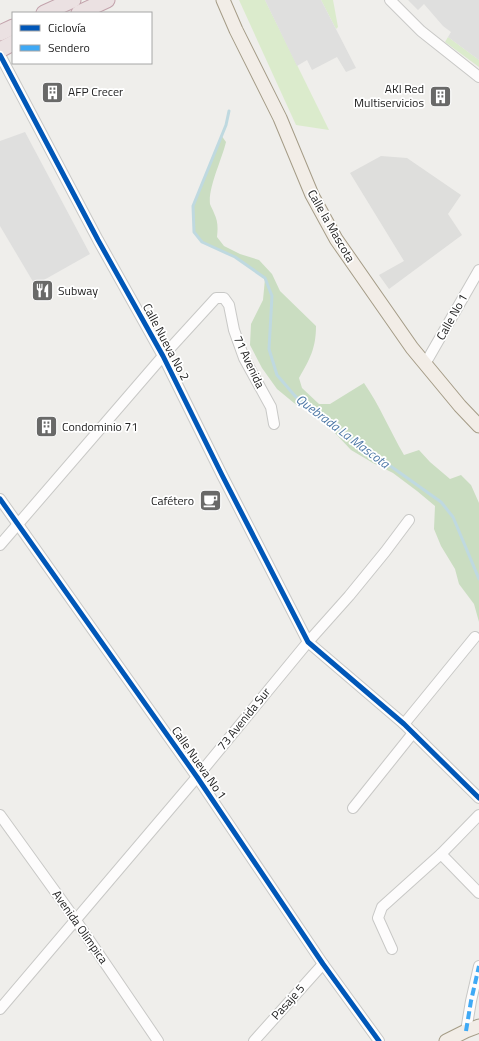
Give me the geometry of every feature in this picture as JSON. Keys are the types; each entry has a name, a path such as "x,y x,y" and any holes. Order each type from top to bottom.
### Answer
{"highway":[{"path":"46,12 73,0"},
{"path":"81,12 107,0"},
{"path":"0,33 12,27"},
{"path":"0,50 12,44"}],"main road":[{"name":"Calle la Mascota","path":"223,0 236,30 280,118 312,195 336,239 401,333 460,406 479,426"},
{"path":"446,1041 479,1026"}],"street":[{"path":"390,0 421,31 479,76"},
{"name":"Calle Nueva No 2","path":"0,55 95,234 163,356 308,642"},
{"name":"Calle No 1","path":"426,364 479,270"},
{"name":"71 Avenida","path":"0,545 163,356 211,302 218,297 224,298 229,305 234,330 244,358 271,407 274,424"},
{"name":"Calle Nueva No 1","path":"0,499 197,777 323,964 379,1041"},
{"name":"73 Avenida Sur","path":"0,1009 197,777 308,642 354,590 409,520"},
{"path":"404,724 475,637"},
{"path":"308,642 404,724 479,798"},
{"path":"352,808 413,733"},
{"path":"392,949 378,918 382,907 441,854 479,815"},
{"name":"Avenida Olímpica","path":"0,816 75,919 158,1041"},
{"path":"441,854 479,892"},
{"name":"Pasaje 5","path":"254,1041 323,964"},
{"path":"466,1031 479,966"}],"shaded area":[{"path":"265,0 321,0 356,68 346,72 337,57 312,70 307,60 297,66"},
{"path":"408,0 479,0 479,60 448,37 451,32 443,26 424,4 418,10"},
{"path":"25,132 90,254 35,285 0,226 0,141"},
{"path":"381,156 407,158 461,195 448,214 462,235 389,289 379,275 404,261 350,173"}],"green space":[{"path":"239,0 265,0 329,130 296,125"},
{"path":"321,0 333,0 338,27 336,29"},
{"path":"448,37 479,60 479,67 445,42"},
{"path":"221,135 226,142 213,182 210,197 210,204 217,222 217,237 224,246 240,254 259,260 272,274 280,291 316,326 314,347 299,378 302,388 319,404 330,404 364,383 404,455 419,450 430,462 450,479 461,475 471,485 479,503 479,622 474,604 459,584 455,569 441,546 434,529 435,506 393,473 351,450 335,433 313,414 294,403 277,389 262,368 250,345 251,324 263,300 265,279 235,257 202,242 194,232 193,206"}],"waterway":[{"name":"Quebrada La Mascota","path":"229,111 226,125 193,206 194,232 202,242 235,257 265,278 272,296 269,349 277,375 295,396 313,411 441,502 453,517 479,579"}],"marked path":[{"path":"466,1031 479,966"}],"cycle path":[{"path":"0,55 98,240 163,356 308,642 404,724 479,798"},
{"path":"0,499 197,777 323,964 379,1041"}],"place":[{"name":"AFP Crecer","path":"53,92"},
{"name":"AKI Red Multiservicios","path":"440,96"},
{"name":"Subway","path":"42,291"},
{"name":"Condominio 71","path":"47,427"},
{"name":"Cafétero","path":"210,501"}]}
